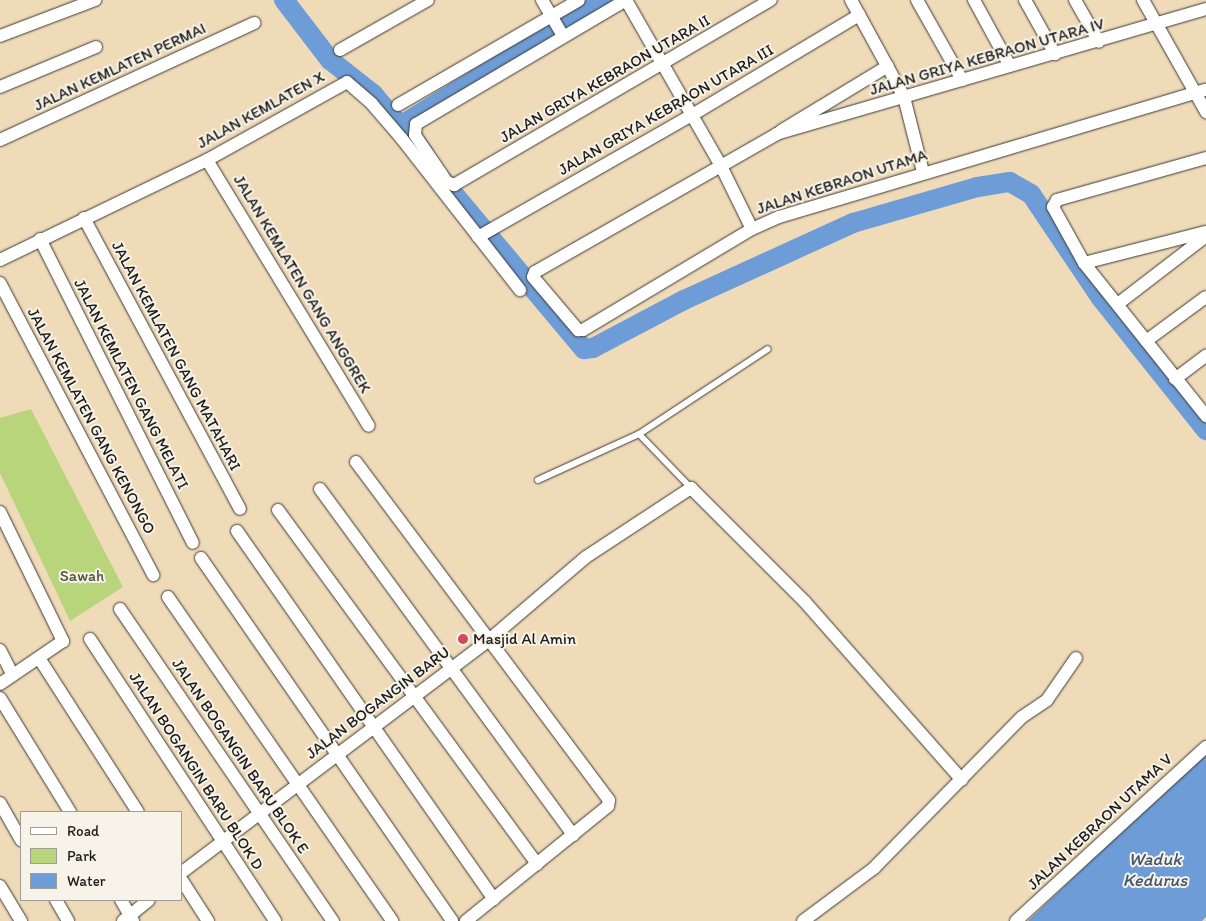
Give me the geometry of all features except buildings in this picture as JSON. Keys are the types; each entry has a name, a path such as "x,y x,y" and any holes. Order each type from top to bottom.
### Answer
{"street":[{"path":"0,36 95,0"},
{"path":"340,50 428,0"},
{"path":"542,0 562,34 626,0 662,66 720,164 752,228"},
{"path":"398,105 552,18 579,0"},
{"name":"JALAN GRIYA KEBRAON UTARA II","path":"562,34 416,124 415,135 447,182 454,185 662,66 771,0"},
{"path":"851,0 904,97 923,172"},
{"path":"917,0 962,80"},
{"path":"974,0 1010,66"},
{"path":"1025,0 1055,54"},
{"path":"1075,0 1099,42"},
{"path":"1143,0 1201,91 1206,112"},
{"name":"JALAN GRIYA KEBRAON UTARA IV","path":"777,134 1159,24 1203,6"},
{"name":"JALAN GRIYA KEBRAON UTARA III","path":"483,234 692,115 859,15"},
{"name":"JALAN KEMLATEN PERMAI","path":"0,140 254,23"},
{"path":"0,87 96,48"},
{"name":"JALAN GRIYA KEBRAON UTARA IV","path":"533,275 720,164 777,134 888,66"},
{"name":"JALAN KEMLATEN X","path":"0,260 40,239 207,160 349,82 402,139 483,234 520,290"},
{"name":"JALAN KEBRAON UTAMA","path":"533,275 540,289 578,330 583,330 752,228 790,213 1201,91"},
{"path":"1206,158 1057,200 1053,207 1084,263 1119,303 1175,379 1206,416"},
{"name":"JALAN KEMLATEN GANG ANGGREK","path":"207,160 369,426"},
{"name":"JALAN KEMLATEN GANG MATAHARI","path":"84,218 240,509"},
{"path":"1084,263 1206,232"},
{"path":"1119,303 1206,236"},
{"name":"JALAN KEMLATEN GANG MELATI","path":"40,239 193,543"},
{"name":"JALAN KEMLATEN GANG KENONGO","path":"0,283 152,575"},
{"path":"1146,341 1206,297"},
{"path":"1175,379 1206,356"},
{"path":"356,462 609,800 608,806 466,921"},
{"path":"320,488 574,834"},
{"path":"691,488 804,602 967,774"},
{"name":"JALAN BOGANGIN BARU","path":"182,872 490,639 586,557 691,488"},
{"path":"278,510 538,864"},
{"path":"0,512 62,638 62,643 0,684"},
{"path":"237,531 372,727 494,899"},
{"path":"201,558 452,921"},
{"path":"168,597 392,921"},
{"name":"JALAN BOGANGIN BARU BLOK E","path":"120,610 333,921"},
{"name":"JALAN BOGANGIN BARU BLOK D","path":"90,639 275,921"},
{"path":"0,650 13,675"},
{"path":"39,658 137,811"},
{"path":"803,921 874,868 1022,717 1047,700 1076,658"},
{"path":"0,698 69,811"},
{"name":"JALAN KEBRAON UTAMA V","path":"1016,921 1206,747"},
{"path":"0,803 20,838"},
{"path":"182,881 208,921"},
{"path":"0,886 18,920"},
{"path":"57,901 68,921"},
{"path":"121,901 129,919 149,901"}],"lane":[{"path":"538,480 639,434 768,349"},
{"path":"639,434 691,488"}],"green space":[{"name":"Sawah","path":"31,409 123,587 70,621 0,473 0,418"}],"water":[{"name":"Waduk Kedurus","path":"1206,751 1206,917 1202,921 1028,921"}],"waterway":[{"path":"284,0 330,60 373,94 400,126 409,132 424,154"},
{"path":"400,126 605,0"},
{"path":"442,180 584,349 593,348 684,300 853,223 978,187 1010,182 1031,194 1101,298 1206,430"}],"place":[{"name":"Masjid Al Amin","path":"463,639"}]}
